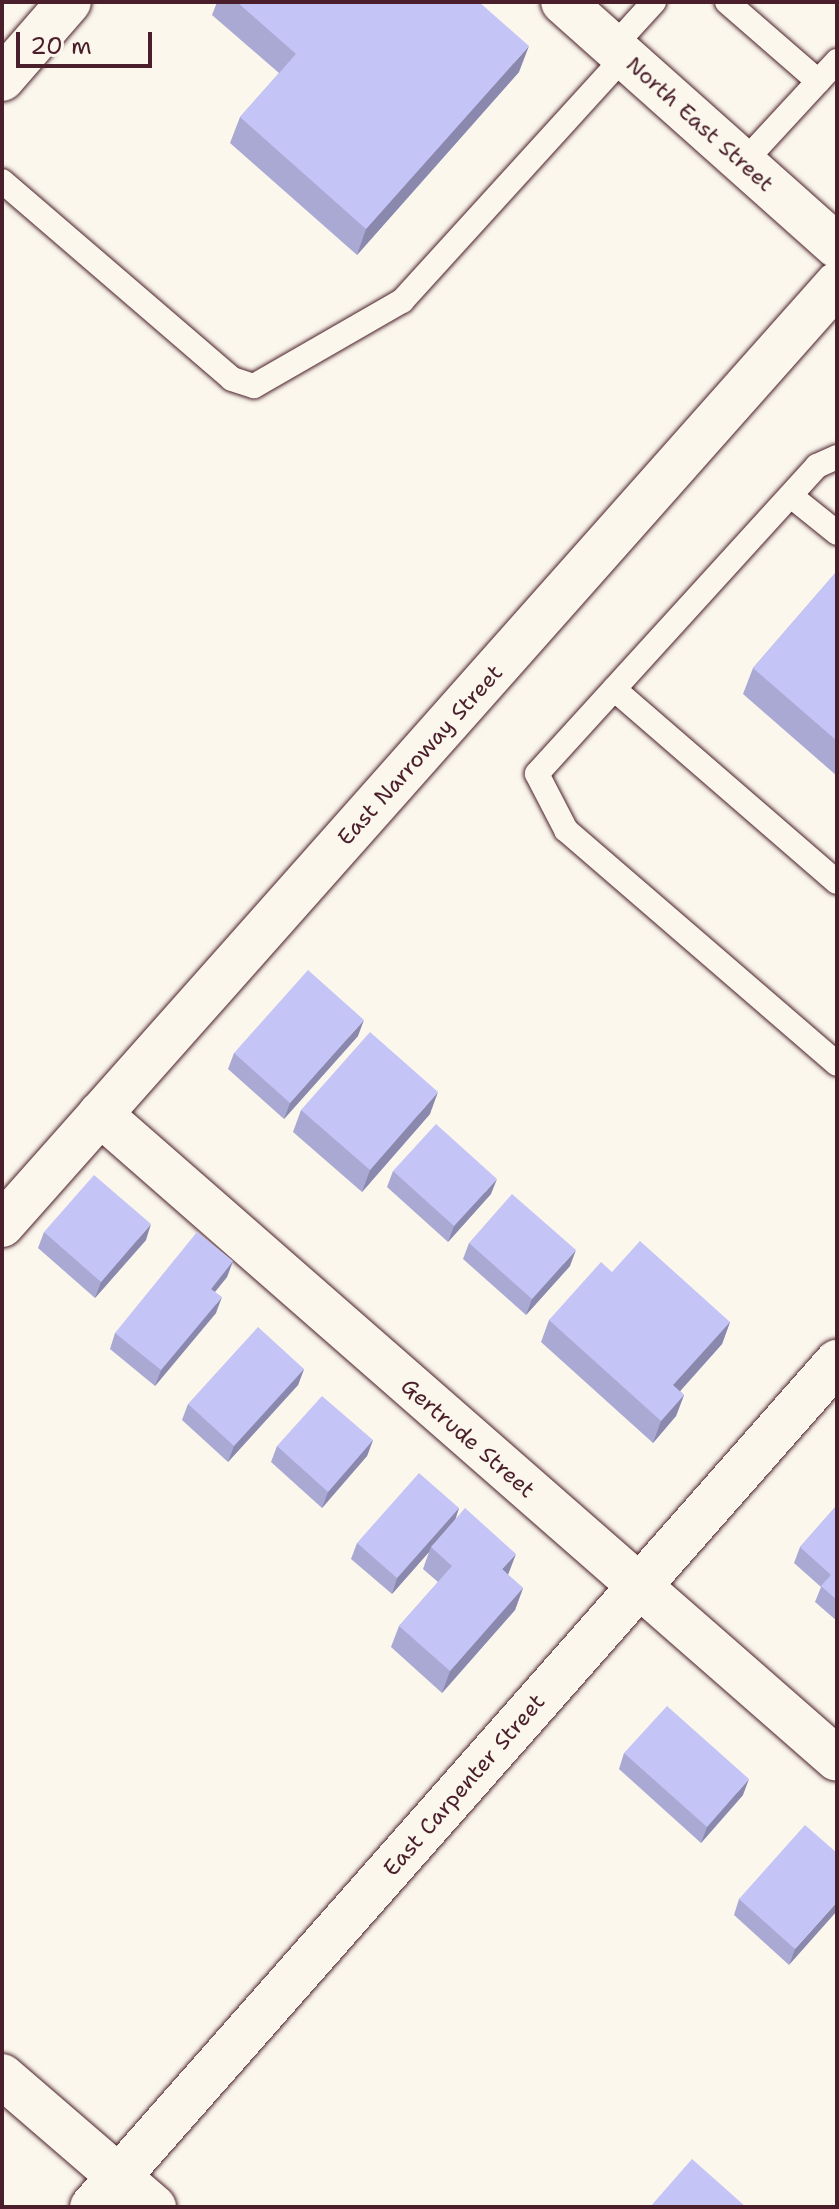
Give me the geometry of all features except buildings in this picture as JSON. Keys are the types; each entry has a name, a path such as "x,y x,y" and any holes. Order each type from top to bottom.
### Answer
{"street":[{"path":"2,79 69,2"},
{"name":"North East Street","path":"563,2 837,246"},
{"name":"East Narroway Street","path":"2,1225 837,284"},
{"name":"Gertrude Street","path":"100,1114 837,1759"},
{"name":"East Carpenter Street","path":"105,2192 837,1362"},
{"path":"2,2076 105,2192 154,2207"}],"lane":[{"path":"2,181 232,379 254,386 402,301 618,52 654,2"},
{"path":"727,2 818,81"},
{"path":"742,164 837,61"},
{"path":"837,457 817,466 537,774 566,830 837,1064"},
{"path":"791,496 837,533"},
{"path":"614,689 837,882"}]}
